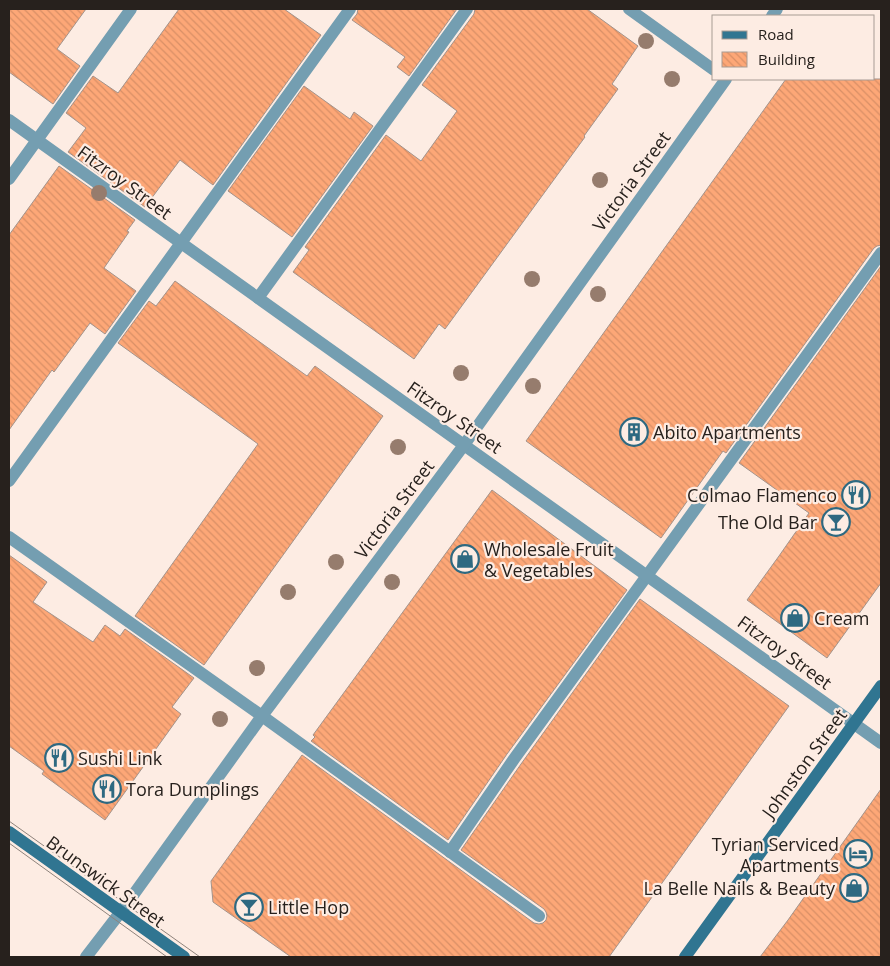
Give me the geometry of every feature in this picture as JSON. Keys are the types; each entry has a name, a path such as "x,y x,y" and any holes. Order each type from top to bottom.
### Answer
{"main road":[{"name":"Johnston Street","path":"686,957 881,686"},
{"name":"Brunswick Street","path":"9,832 184,957"}],"street":[{"path":"9,179 131,9"},
{"path":"9,481 350,9"},
{"path":"258,298 467,9"},
{"path":"629,9 712,69"},
{"name":"Victoria Street","path":"86,957 121,912 262,716 464,445 725,80"},
{"name":"Fitzroy Street","path":"9,120 881,743"},
{"path":"450,852 514,759 881,253"},
{"path":"9,537 262,716 539,916"}],"building":[{"path":"9,9 86,9 57,49 80,66 53,104 9,72"},
{"path":"179,9 284,9 321,35 213,185 180,160 145,207 68,152 86,128 66,113 93,76 118,93"},
{"path":"358,9 457,9 409,76 397,67 405,57 352,20 357,14"},
{"path":"475,9 587,9 638,46 612,84 618,89 585,137 445,329 439,324 414,359 293,272 309,250 305,247 386,135 421,161 457,111 422,85 474,14"},
{"path":"881,79 881,245 874,248 726,453 723,451 661,538 526,441 785,80"},
{"path":"304,86 350,119 354,112 373,126 292,237 228,191"},
{"path":"59,166 135,220 104,268 136,291 105,334 90,323 54,372 52,370 9,430 9,235"},
{"path":"881,266 881,583 827,658 747,600 809,513 739,463"},
{"path":"175,281 307,376 315,366 383,416 204,665 135,616 258,444 118,343 149,301 156,306"},
{"path":"492,490 627,590 507,754 448,840 311,741 315,737 313,735"},
{"path":"9,555 47,582 33,602 93,642 105,625 120,636 125,629 194,678 172,707 181,714 105,820 42,774 44,771 9,746"},
{"path":"640,599 789,706 609,957 291,957 213,902 211,881 302,755 534,923 543,923 547,916 544,909 461,850"},
{"name":"Tyrian Serviced Apartments","path":"881,789 881,957 760,957 788,920"}],"tram line":[{"path":"9,821 200,957"},
{"path":"9,843 167,957"}],"place":[{"name":"Abito Apartments","path":"634,432"},
{"name":"Colmao Flamenco","path":"856,495"},
{"name":"The Old Bar","path":"836,522"},
{"name":"Wholesale Fruit & Vegetables","path":"465,559"},
{"name":"Cream","path":"795,618"},
{"name":"Sushi Link","path":"59,758"},
{"name":"Tora Dumplings","path":"107,789"},
{"name":"Tyrian Serviced Apartments","path":"858,854"},
{"name":"La Belle Nails & Beauty","path":"854,888"},
{"name":"Little Hop","path":"249,907"}]}
